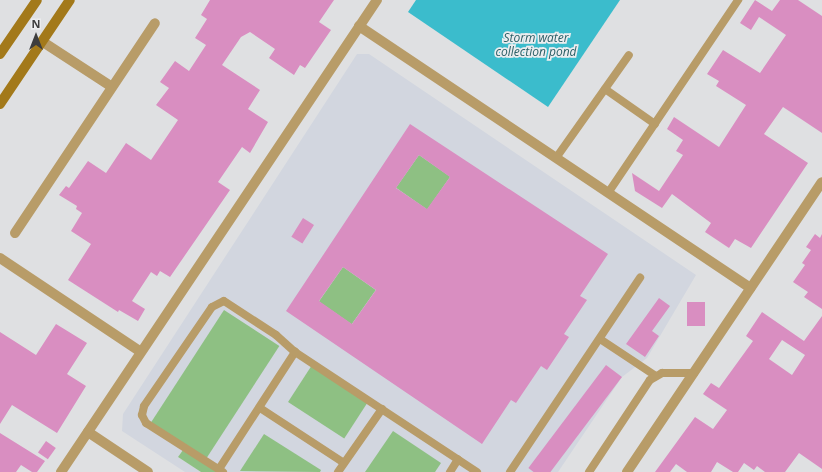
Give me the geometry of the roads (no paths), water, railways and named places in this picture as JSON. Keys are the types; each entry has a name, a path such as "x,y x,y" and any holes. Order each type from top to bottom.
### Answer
{"main road":[{"path":"1,52 37,0"},
{"path":"0,104 70,0"}],"street":[{"path":"60,472 376,0"},
{"path":"15,233 155,23"},
{"path":"359,26 750,288"},
{"path":"43,42 112,87"},
{"path":"627,472 822,182"},
{"path":"0,258 141,352"},
{"path":"88,432 148,472"}],"lane":[{"path":"608,193 738,0"},
{"path":"556,158 629,55"},
{"path":"605,89 655,124"},
{"path":"510,472 640,278"},
{"path":"295,352 221,471 146,423 142,414 144,406 212,307 219,301 232,304 276,335 295,352 477,472"},
{"path":"600,339 656,376"},
{"path":"589,472 646,385 656,376 694,373"},
{"path":"260,408 344,463"},
{"path":"338,472 382,409"},
{"path":"450,472 458,459"}],"water":[{"name":"Storm water collection pond","path":"416,0 620,0 548,107 408,12"}]}
